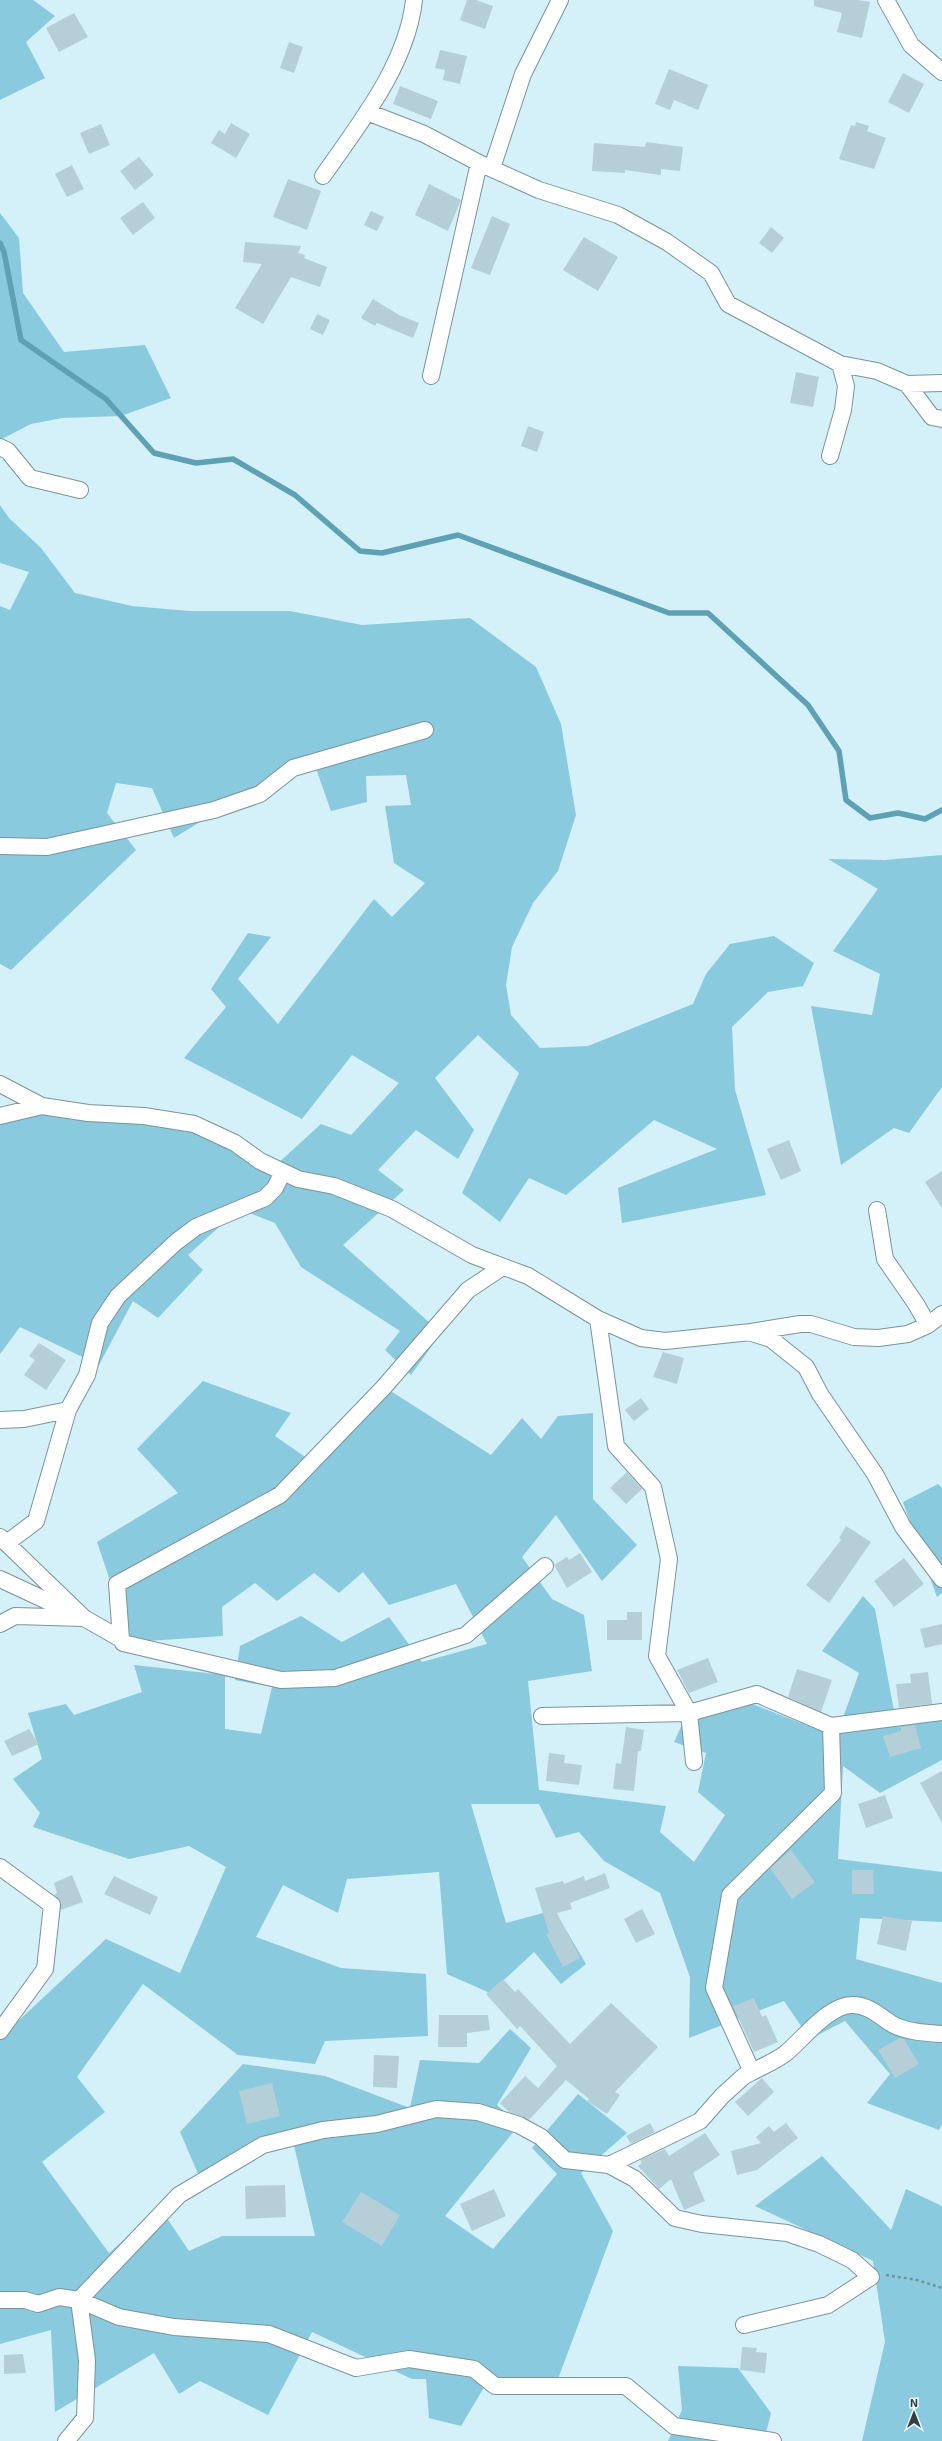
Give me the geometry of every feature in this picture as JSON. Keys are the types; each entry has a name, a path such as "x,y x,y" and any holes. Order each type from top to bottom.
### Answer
{"street":[{"path":"322,176 367,112 395,62 412,16 414,0"},
{"path":"431,376 486,166 523,74 560,0"},
{"path":"886,0 911,45 942,72"},
{"path":"367,112 424,134 486,166 540,190 618,215 667,242 711,273 728,304 840,364 877,371 907,384 942,383"},
{"path":"830,456 843,410 846,386 840,364"},
{"path":"907,384 932,416 942,419"},
{"path":"0,447 8,451 30,478 80,490"},
{"path":"0,846 47,847 214,810 260,794 293,768 425,730"},
{"path":"0,1084 42,1106 88,1113 144,1116 194,1124 235,1143 260,1161 298,1179 353,1193 392,1209 472,1255 501,1268 528,1276 598,1319 641,1338 665,1341 811,1324 854,1337 878,1338 908,1334 928,1325 942,1314"},
{"path":"0,1116 42,1106"},
{"path":"84,1618 4,1540 36,1521 68,1410 87,1375 100,1323 118,1296 176,1242 196,1227 265,1198 275,1188 282,1172"},
{"path":"876,1210 885,1259 916,1304 928,1325"},
{"path":"121,1639 117,1584 280,1495 384,1387 468,1290 501,1268"},
{"path":"598,1319 616,1446 653,1487 669,1559 657,1656 689,1713 694,1762"},
{"path":"751,1332 771,1339 796,1357 806,1367 820,1394 875,1474 902,1527 942,1579"},
{"path":"0,1420 24,1419 68,1410"},
{"path":"0,1579 84,1618 121,1639 123,1643 281,1680 335,1678 466,1635 545,1566"},
{"path":"0,1624 14,1616 84,1618"},
{"path":"542,1716 689,1713 757,1694 831,1726 942,1712"},
{"path":"752,2072 714,1988 730,1896 833,1793 831,1726"},
{"path":"0,1866 52,1905 45,1968 4,2021"},
{"path":"609,2165 700,2121 744,2076 785,2054 827,2015 854,2004 878,2012 892,2024 917,2032 942,2034"},
{"path":"79,2300 179,2195 263,2145 322,2130 377,2124 436,2109 478,2112 519,2125 541,2138 566,2160 609,2165 634,2179 676,2218 702,2224 787,2233 819,2244 852,2260 871,2277 828,2305 786,2317 744,2325"},
{"path":"0,2300 25,2300 38,2304 58,2297 79,2300 119,2317 174,2327 269,2334 356,2368 409,2359 474,2370 496,2386 626,2386 674,2426 773,2441"},
{"path":"66,2441 85,2418 87,2360 79,2300"}],"path":[{"path":"871,2277 889,2274 918,2280 942,2288"}],"shaded area":[{"path":"0,0 33,0 55,16 26,42 45,78 0,100"},
{"path":"0,213 19,238 23,293 64,352 145,345 171,398 121,416 62,418 31,424 0,440"},
{"path":"0,505 9,518 41,548 75,593 132,606 189,611 290,611 362,625 470,618 536,667 561,724 576,815 558,871 533,903 512,947 506,985 511,1015 540,1048 588,1046 693,1004 706,974 730,944 774,936 814,963 803,986 768,992 732,1027 735,1090 766,1195 622,1223 618,1188 717,1149 654,1120 566,1195 529,1178 500,1222 462,1193 519,1073 478,1035 435,1078 474,1130 458,1159 416,1130 378,1170 404,1190 343,1245 441,1333 411,1375 385,1350 400,1331 301,1267 275,1223 239,1209 188,1255 203,1270 158,1318 133,1301 99,1365 20,1327 0,1354 0,1114 11,1109 190,1116 275,1166 321,1124 351,1135 399,1083 352,1055 302,1119 184,1058 226,1007 211,989 248,933 271,937 238,979 278,1024 374,899 392,917 425,883 394,863 385,806 411,805 406,775 366,776 367,802 331,811 314,763 266,781 174,838 152,788 116,783 107,813 136,850 11,970 0,964 0,606 10,610 29,572 0,563"},
{"path":"942,855 942,1087 909,1133 894,1128 841,1165 811,1006 872,1015 880,974 833,951 878,889 828,859 885,860"},
{"path":"203,1381 291,1413 275,1436 318,1466 389,1390 491,1455 522,1418 541,1439 558,1416 593,1413 593,1499 637,1545 602,1581 556,1515 522,1557 552,1599 584,1615 592,1671 528,1681 539,1790 666,1806 660,1832 694,1862 725,1815 698,1792 706,1753 674,1742 684,1720 745,1701 836,1737 859,1673 822,1651 863,1596 875,1609 897,1727 942,1717 942,1760 880,1793 843,1766 838,1859 942,1872 942,1922 860,1918 856,1959 942,1983 942,2124 939,2130 867,2103 890,2074 845,2021 810,2039 784,2001 689,2038 690,1977 660,1893 604,1861 579,1832 556,1838 539,1804 471,1804 506,1923 554,1910 586,1964 561,1984 534,1952 490,1993 447,1974 439,1872 347,1879 338,1913 283,1885 256,1937 341,1968 426,1974 428,2036 325,2041 315,2064 238,2055 143,1984 77,2077 105,2112 42,2162 109,2253 160,2208 189,2251 222,2236 315,2236 293,2141 199,2176 180,2132 243,2064 325,2076 410,2108 420,2060 479,2063 510,2029 531,2048 497,2105 519,2125 445,2216 493,2249 557,2174 532,2148 578,2094 627,2133 581,2173 613,2231 558,2379 486,2384 461,2426 429,2418 426,2379 412,2379 312,2332 268,2415 200,2381 179,2394 154,2353 55,2412 51,2330 0,2344 0,2038 106,1939 180,1973 226,1867 189,1846 129,1859 33,1827 40,1813 13,1779 42,1759 28,1713 66,1704 74,1715 142,1692 134,1665 225,1675 225,1729 261,1734 272,1687 235,1680 240,1646 301,1616 342,1642 389,1617 422,1662 487,1644 456,1584 389,1605 363,1572 339,1593 314,1573 277,1601 255,1583 222,1607 223,1636 131,1642 97,1542 178,1493 137,1449"},
{"path":"938,1484 942,1488 942,1593 937,1597 903,1502"},
{"path":"822,2156 891,2230 906,2189 942,2206 942,2441 862,2441 885,2342 873,2261 755,2206"},
{"path":"678,2366 738,2368 771,2413 764,2441 668,2441 682,2410"}],"building":[{"path":"467,0 476,0 493,6 485,29 460,20"},
{"path":"814,0 858,0 870,2 862,38 837,32 842,13 814,6"},
{"path":"74,13 88,37 59,52 46,28"},
{"path":"289,42 303,47 294,73 280,68"},
{"path":"440,50 467,56 460,84 443,80 445,70 435,68"},
{"path":"669,69 708,85 698,110 674,100 670,110 655,104"},
{"path":"903,73 924,84 909,113 888,102"},
{"path":"400,86 438,101 431,119 393,104"},
{"path":"856,122 869,126 867,131 886,138 874,169 839,159 851,125 855,126"},
{"path":"231,123 250,134 236,158 211,143 219,130 225,134"},
{"path":"101,124 110,145 89,154 80,133"},
{"path":"646,142 683,147 680,171 661,169 661,175 625,170 625,173 592,171 594,143 645,147"},
{"path":"139,157 154,175 135,190 120,171"},
{"path":"72,165 84,189 67,197 55,174"},
{"path":"288,179 321,191 307,230 273,217"},
{"path":"429,184 461,200 448,231 415,215"},
{"path":"143,202 155,218 133,235 120,218"},
{"path":"371,211 384,217 377,231 364,225"},
{"path":"492,216 510,224 490,275 471,268"},
{"path":"771,227 784,238 772,253 759,243"},
{"path":"584,237 618,257 598,291 563,270"},
{"path":"245,242 301,246 298,253 305,255 304,258 327,267 320,287 291,277 263,324 235,308 262,264 243,262"},
{"path":"373,299 399,315 419,323 413,338 377,323 375,326 361,318"},
{"path":"317,314 330,320 323,335 310,329"},
{"path":"796,372 819,377 813,407 790,403"},
{"path":"528,426 544,432 537,452 521,446"},
{"path":"789,1140 801,1171 781,1180 767,1149"},
{"path":"942,1171 942,1208 925,1182"},
{"path":"39,1343 66,1360 46,1390 24,1375 35,1360 29,1356"},
{"path":"663,1352 684,1358 677,1384 653,1377"},
{"path":"641,1398 649,1409 634,1421 625,1410"},
{"path":"627,1472 642,1489 626,1504 610,1488"},
{"path":"846,1526 871,1542 829,1603 806,1585 841,1540 839,1538"},
{"path":"580,1553 592,1572 567,1588 554,1565 567,1557 569,1560"},
{"path":"904,1558 924,1584 894,1607 874,1581"},
{"path":"627,1612 642,1612 642,1640 607,1640 607,1620 627,1620"},
{"path":"942,1624 942,1644 925,1648 920,1629"},
{"path":"708,1658 718,1682 689,1693 677,1670"},
{"path":"797,1669 832,1680 821,1712 788,1697"},
{"path":"928,1672 932,1704 899,1708 896,1684 911,1683 910,1674"},
{"path":"915,1725 921,1748 890,1757 883,1736 901,1731 901,1727"},
{"path":"626,1727 644,1730 641,1751 638,1751 634,1791 613,1789 616,1763 621,1764"},
{"path":"29,1729 39,1744 12,1756 4,1741"},
{"path":"549,1753 565,1755 564,1763 582,1765 579,1785 546,1781"},
{"path":"942,1771 942,1823 920,1783"},
{"path":"885,1795 893,1818 866,1828 858,1804"},
{"path":"791,1850 815,1882 792,1899 770,1868"},
{"path":"852,1870 873,1870 874,1894 852,1894"},
{"path":"605,1873 610,1888 570,1903 572,1909 557,1913 580,1958 563,1967 546,1934 549,1933 535,1888 563,1881 564,1884 584,1876 585,1881"},
{"path":"72,1875 83,1902 61,1910 60,1901 54,1895 57,1893 54,1883"},
{"path":"114,1876 158,1897 150,1915 104,1894"},
{"path":"642,1909 655,1934 636,1943 624,1919"},
{"path":"883,1916 912,1921 906,1951 877,1944"},
{"path":"503,1979 515,1992 518,1989 570,2044 611,2003 658,2047 615,2092 620,2095 607,2114 587,2101 589,2099 566,2080 529,2120 509,2112 500,2103 525,2076 538,2088 557,2066 520,2026 517,2029 486,1994"},
{"path":"754,1998 762,2017 766,2015 778,2042 754,2052 733,2006"},
{"path":"439,2015 488,2015 490,2030 467,2033 467,2047 438,2047"},
{"path":"900,2038 904,2039 919,2064 895,2078 878,2050"},
{"path":"374,2055 399,2056 397,2088 373,2087"},
{"path":"762,2078 774,2092 748,2116 735,2102"},
{"path":"272,2083 280,2116 247,2124 239,2091"},
{"path":"650,2123 655,2132 631,2144 626,2136"},
{"path":"786,2123 798,2138 757,2170 737,2175 731,2151 761,2143 756,2137 769,2126 774,2132"},
{"path":"705,2133 720,2155 693,2173 705,2201 684,2210 671,2179 659,2189 638,2166 642,2163 640,2160 665,2149 669,2156"},
{"path":"285,2185 286,2217 246,2219 245,2186"},
{"path":"494,2189 506,2216 472,2231 460,2204"},
{"path":"361,2192 400,2215 382,2246 342,2222"},
{"path":"742,2347 757,2348 756,2352 767,2353 765,2373 740,2370"},
{"path":"23,2354 26,2373 4,2374 4,2355"}],"waterway":[{"path":"0,243 4,252 21,340 106,399 154,453 196,463 233,459 295,495 360,551 382,553 458,535 669,613 708,613 808,705 839,751 846,800 870,818 898,813 925,819 942,810"}]}
